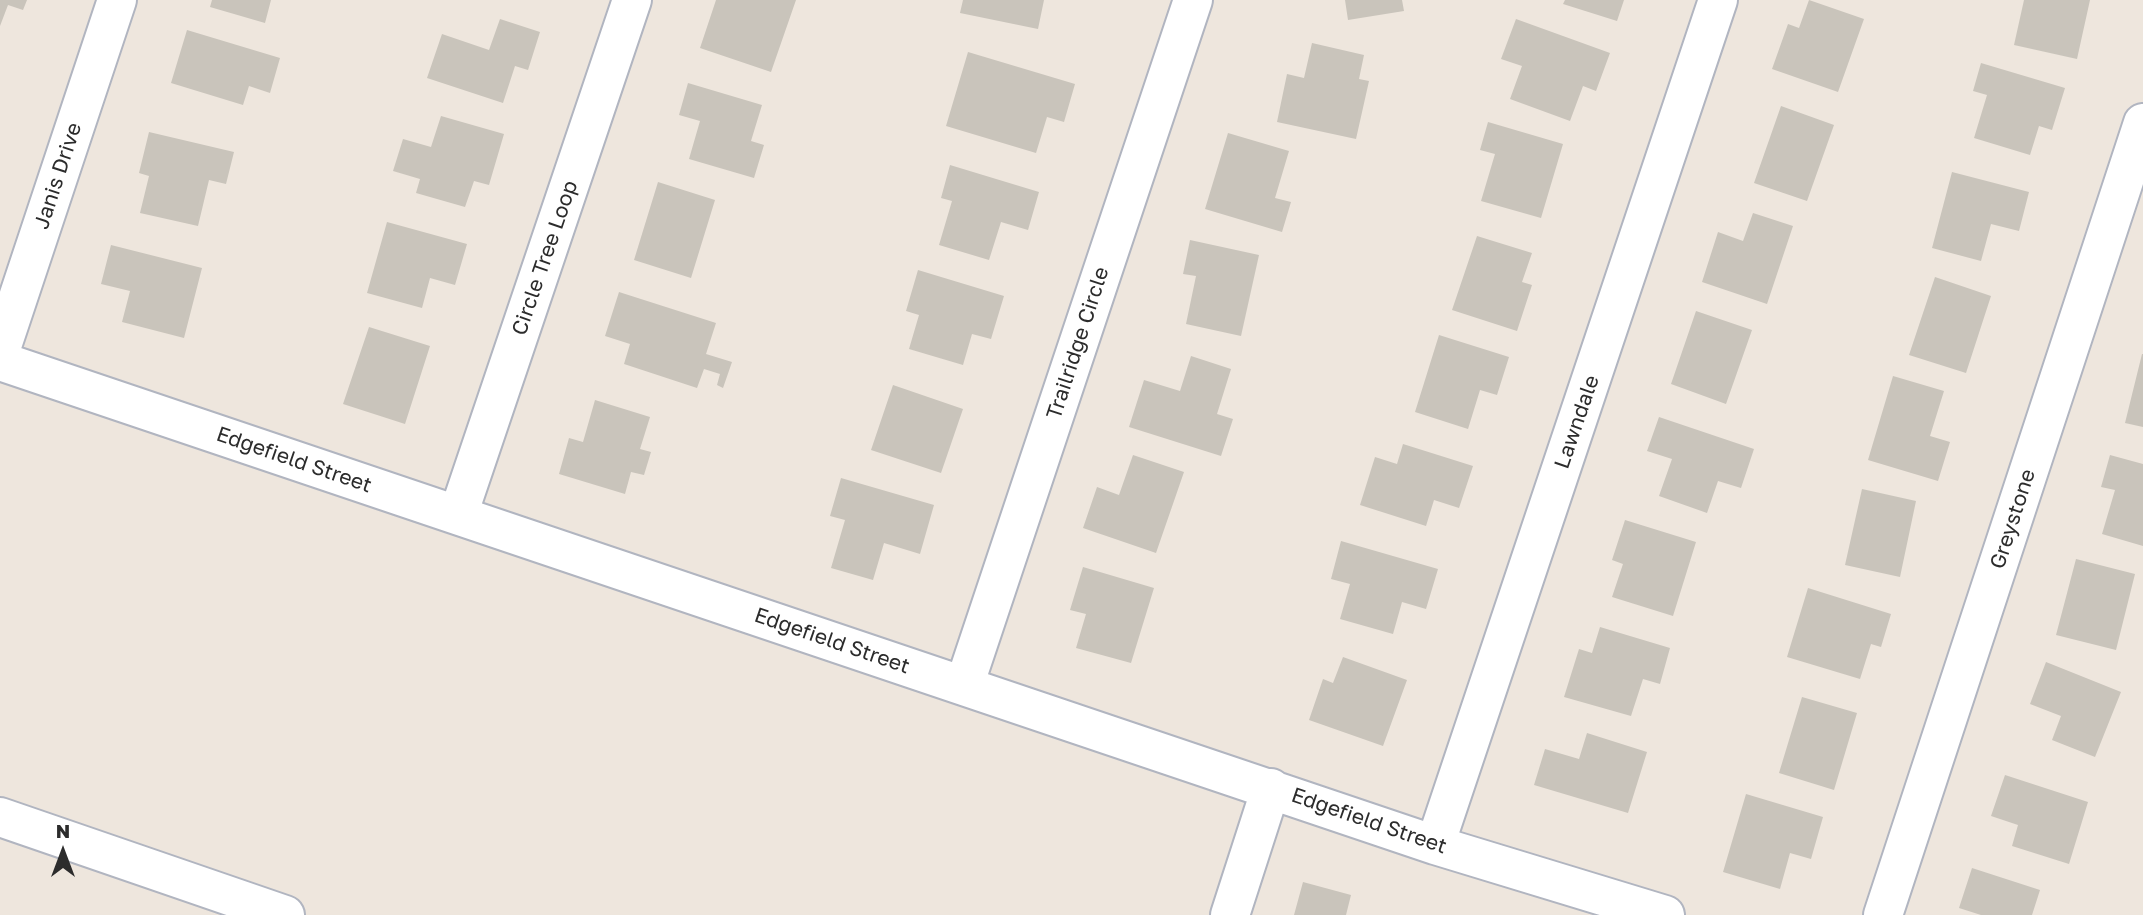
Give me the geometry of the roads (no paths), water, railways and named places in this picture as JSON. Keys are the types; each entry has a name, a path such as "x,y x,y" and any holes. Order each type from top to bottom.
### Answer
{"street":[{"name":"Janis Drive","path":"0,352 117,0"},
{"name":"Circle Tree Loop","path":"458,515 632,0"},
{"name":"Trailridge Circle","path":"964,686 1193,0"},
{"name":"Lawndale","path":"1435,845 1718,0"},
{"name":"Greystone","path":"1883,915 2143,122"},
{"name":"Edgefield Street","path":"0,361 1435,845 1665,915"},
{"path":"1230,915 1271,788"},
{"path":"0,817 285,915"}]}
